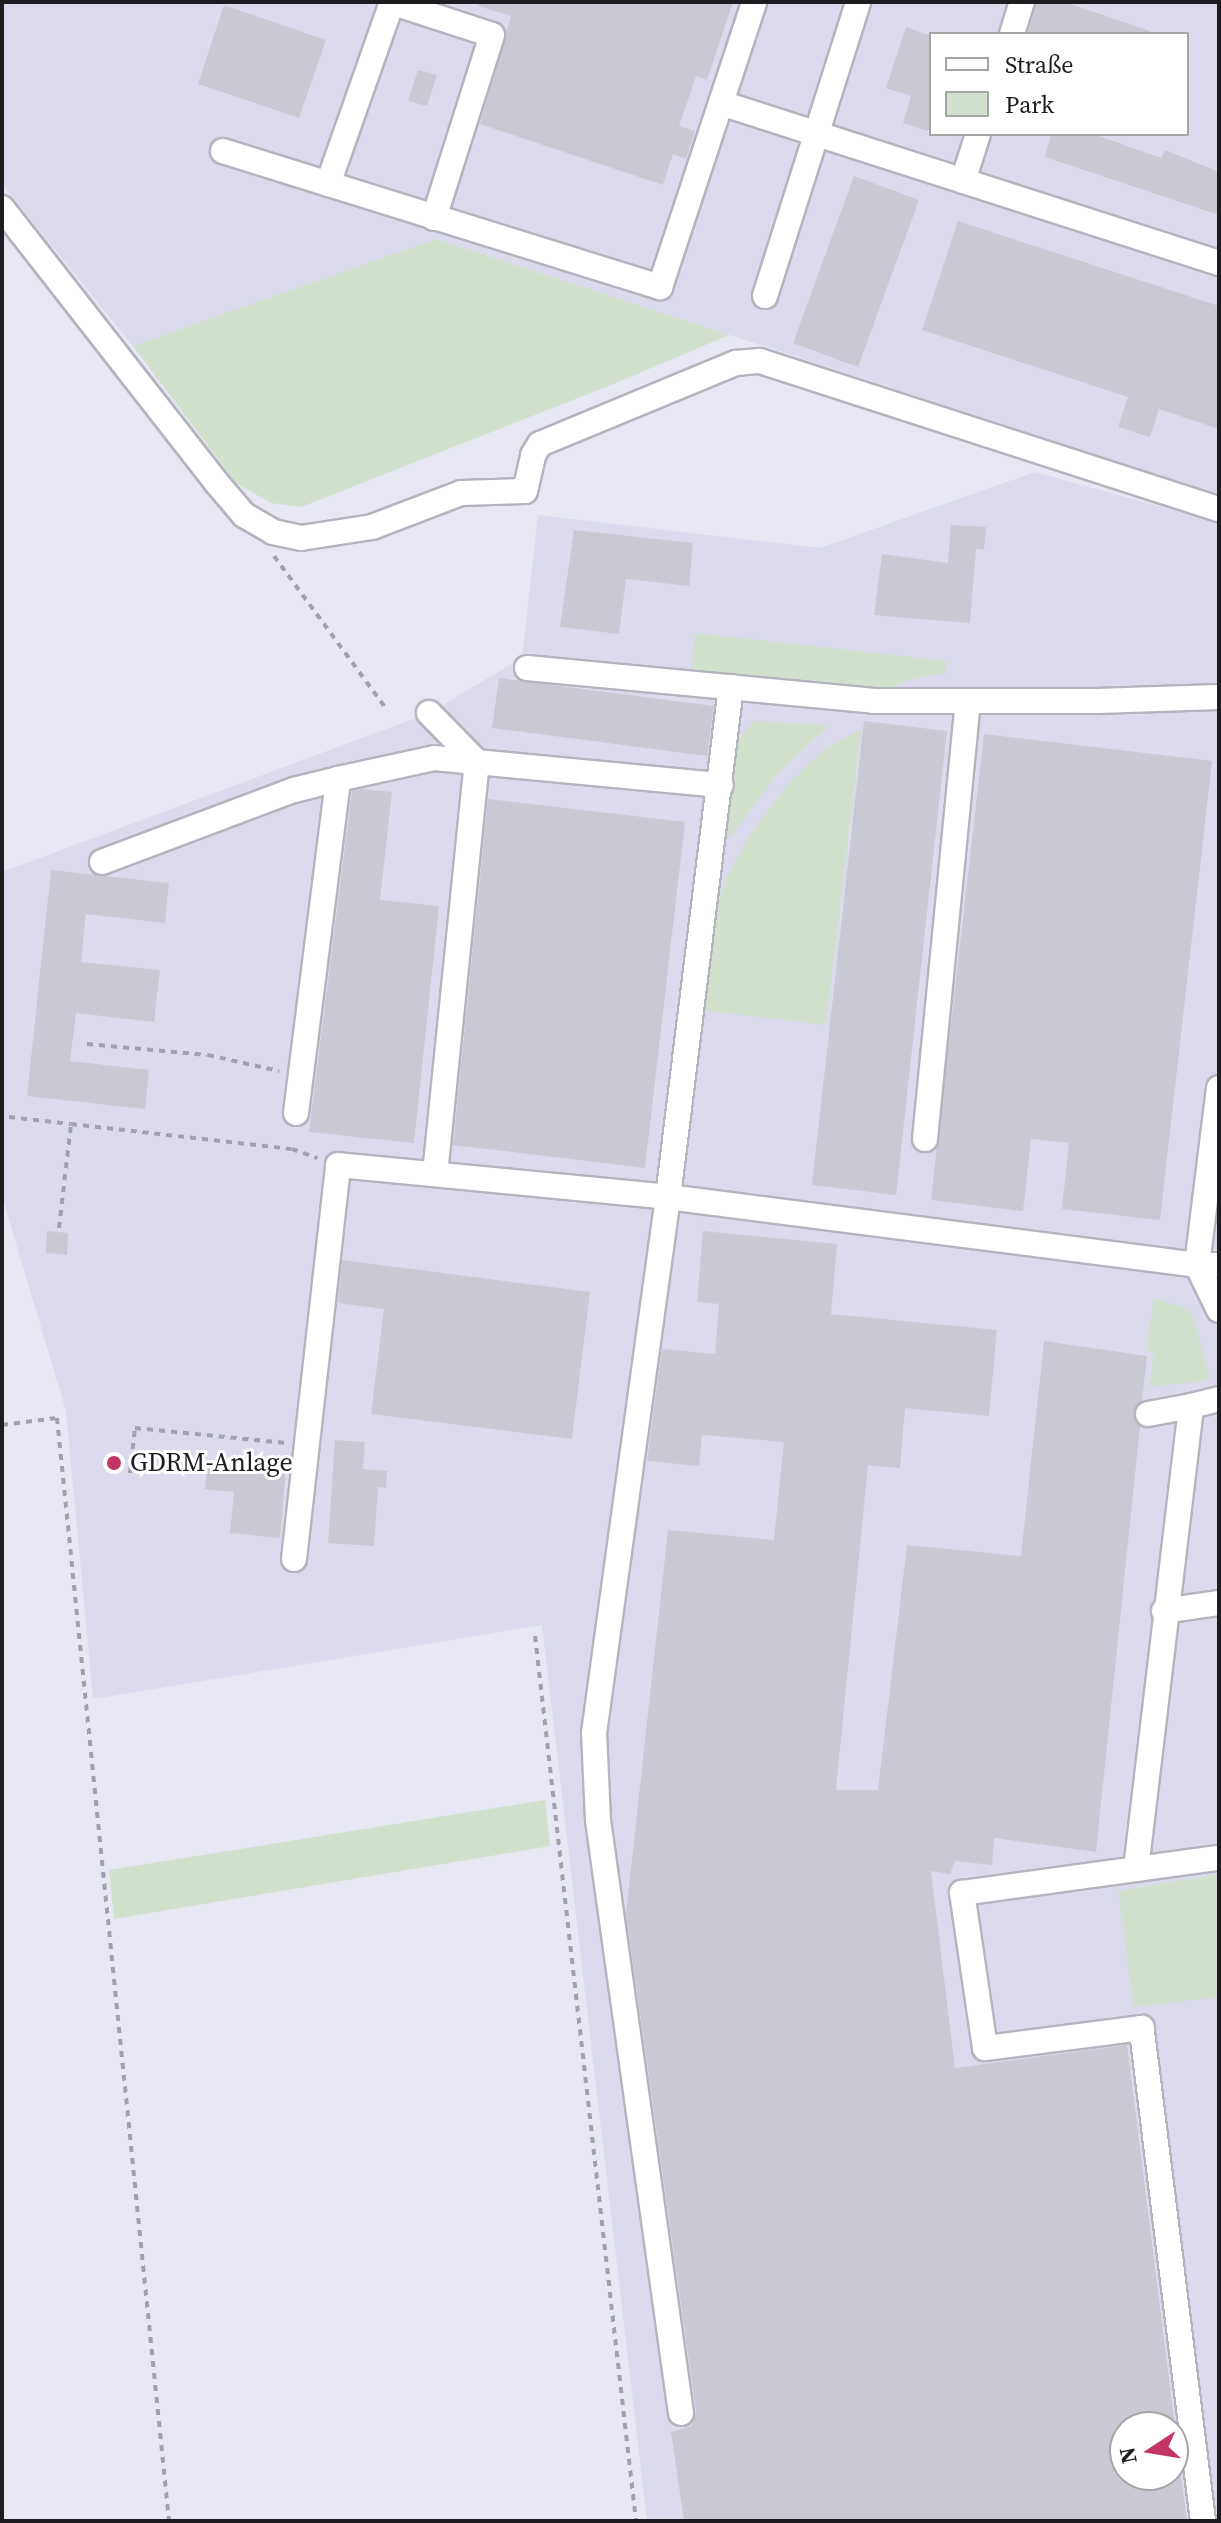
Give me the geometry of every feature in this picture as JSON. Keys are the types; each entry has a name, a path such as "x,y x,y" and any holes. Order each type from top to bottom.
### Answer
{"lane":[{"path":"328,184 391,2 492,35 434,218"},
{"path":"223,151 660,287 754,2"},
{"path":"765,296 858,2"},
{"path":"1013,32 1022,2"},
{"path":"721,103 1219,263"},
{"path":"963,181 977,136"},
{"path":"2,208 216,482 244,515 273,532 301,538 342,532 372,527 461,493 525,491 533,455 540,444 736,363 760,361 1219,509"},
{"path":"527,668 874,701 1219,697"},
{"path":"681,2413 598,1820 594,1733 668,1197 731,687"},
{"path":"925,1139 968,702"},
{"path":"429,713 477,762"},
{"path":"102,862 294,790 434,758 721,785"},
{"path":"435,1174 477,762"},
{"path":"296,1113 338,779"},
{"path":"1219,1088 1208,1265 1219,1310"},
{"path":"294,1559 338,1165 668,1197 1208,1265"},
{"path":"1148,1414 1219,1399"},
{"path":"1136,1869 1164,1611 1191,1406"},
{"path":"1164,1611 1219,1603"},
{"path":"1203,2521 1142,2028 985,2048 962,1893 1219,1858"}],"path":[{"path":"271,552 388,711"},
{"path":"87,1044 208,1055 301,1077"},
{"path":"9,1117 292,1149 338,1165"},
{"path":"59,1228 71,1124"},
{"path":"2,1425 57,1418 169,2521"},
{"path":"130,1473 135,1428 309,1445"},
{"path":"535,1636 636,2521"}],"shaded area":[{"path":"2,2 1219,2 1219,495 436,239 133,346 2,184"},
{"path":"1035,472 1219,523 1219,2521 647,2521 542,1625 93,1699 66,1411 2,1196 2,872 429,713 522,658 538,515 820,548"}],"green space":[{"path":"436,239 729,335 616,383 301,507 271,503 236,483 133,346"},
{"path":"695,633 947,661 945,673 912,679 879,693 690,675"},
{"path":"754,721 829,725 777,775 730,837 722,835 735,744"},
{"path":"861,729 826,1025 701,1010 710,937 724,883 752,832 790,782 824,750"},
{"path":"1154,1298 1183,1307 1193,1315 1210,1380 1149,1387 1154,1352 1146,1350"},
{"path":"545,1800 550,1846 114,1919 109,1870"},
{"path":"1219,1874 1219,1997 1134,2007 1118,1891"}],"building":[{"path":"479,2 733,2 707,80 696,76 679,126 695,131 686,159 673,154 663,185 480,124 511,16 478,6"},
{"path":"1037,2 1064,2 1150,31 1150,32 1029,32"},
{"path":"224,5 326,40 299,118 198,84"},
{"path":"906,27 929,35 929,131 903,123 911,96 886,88"},
{"path":"418,70 437,75 427,106 408,101"},
{"path":"1050,136 1099,136 1161,158 1165,150 1219,172 1219,215 1045,157"},
{"path":"854,176 919,200 858,367 793,343"},
{"path":"958,221 1219,306 1219,429 1159,409 1150,437 1118,427 1128,397 922,330"},
{"path":"951,525 986,527 984,550 976,549 970,623 874,615 882,554 948,563"},
{"path":"574,530 693,543 689,586 626,579 619,634 560,627"},
{"path":"499,678 714,706 707,756 492,728"},
{"path":"864,721 947,731 896,1195 812,1185"},
{"path":"984,734 1212,761 1160,1220 1062,1209 1069,1143 1031,1139 1023,1211 931,1200"},
{"path":"352,791 392,792 380,900 439,906 414,1143 309,1132"},
{"path":"488,799 685,822 645,1168 453,1145"},
{"path":"51,870 169,883 165,923 86,914 81,962 160,970 154,1022 76,1013 70,1061 149,1070 145,1109 27,1096"},
{"path":"47,1231 68,1233 67,1255 46,1253"},
{"path":"703,1231 837,1244 831,1314 997,1330 989,1416 905,1408 900,1468 868,1465 836,1790 878,1790 907,1545 1021,1556 1044,1341 1147,1356 1142,1401 1134,1410 1134,1417 1140,1426 1096,1852 994,1838 992,1865 955,1861 950,1874 931,1871 955,2068 1127,2045 1173,2411 1109,2411 1109,2491 1183,2491 1187,2521 684,2521 671,2432 691,2426 696,2411 626,1914 668,1530 774,1540 784,1442 702,1435 699,1466 647,1461 662,1349 715,1354 719,1304 697,1302"},
{"path":"342,1260 590,1292 572,1439 371,1414 384,1309 338,1303"},
{"path":"335,1440 365,1442 363,1469 387,1471 386,1488 378,1487 374,1546 328,1543"},
{"path":"237,1465 286,1470 280,1538 230,1533 234,1492 205,1489 207,1468 236,1471"}],"place":[{"name":"GDRM-Anlage","path":"114,1463"}]}
